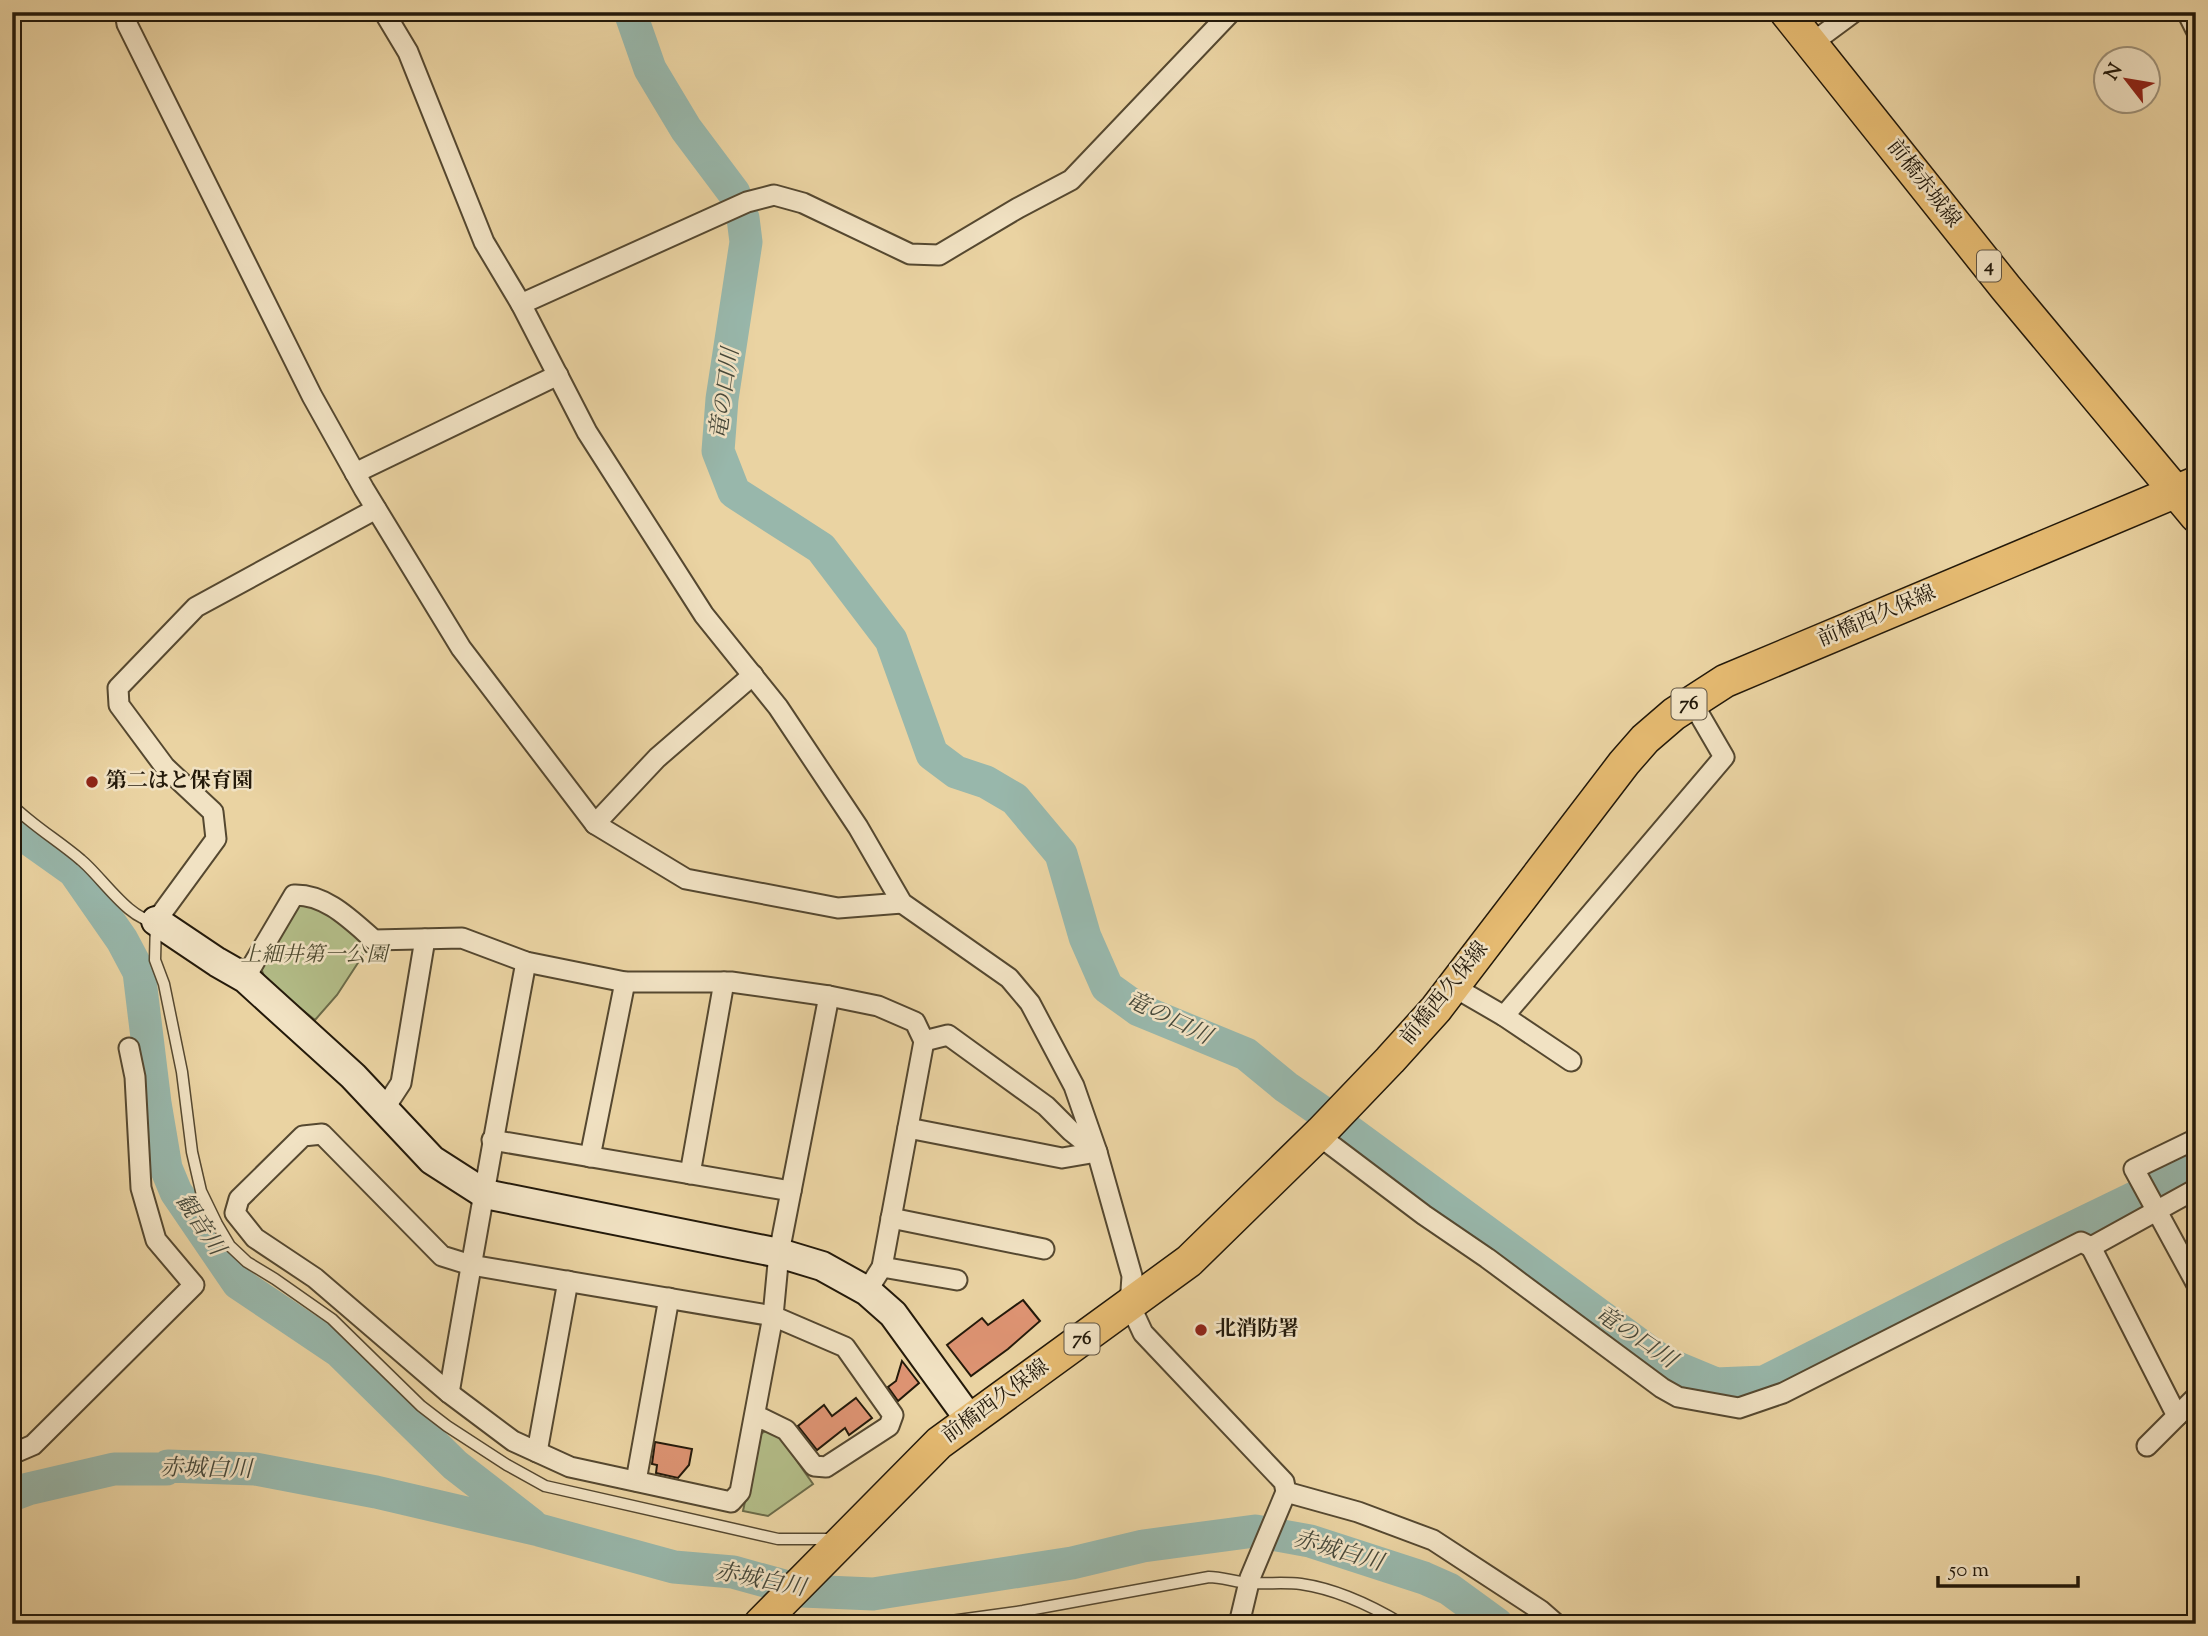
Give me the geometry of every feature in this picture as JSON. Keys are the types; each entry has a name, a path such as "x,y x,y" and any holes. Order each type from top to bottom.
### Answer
{"main road":[{"name":"前橋赤城線","path":"1786,12 2006,288 2185,487 2196,516"},
{"name":"前橋西久保線","path":"761,1622 940,1443 1189,1261 1319,1133 1417,1032 1624,763 1645,739 1674,714 1725,681 2185,487"}],"street":[{"path":"125,12 127,24 215,203 312,396 355,473 461,648 595,824 686,879 838,908 902,903"},
{"path":"384,12 408,52 484,242 521,304 587,432 704,615 778,707 858,827 902,903 1009,978 1030,1003 1074,1086 1097,1152 1132,1276 1130,1305 1143,1333 1284,1482 1285,1495 1250,1581 1239,1624"},
{"path":"521,304 747,202 774,195 803,203 910,254 939,255 1071,180 1231,12"},
{"path":"1812,43 1854,12"},
{"path":"2187,12 2196,30"},
{"path":"355,473 558,375"},
{"path":"376,509 196,607 118,688 119,705 165,766 213,811 216,839 156,921 245,978 353,1076 432,1160 485,1194 779,1252 822,1266 867,1291 892,1314 970,1420"},
{"path":"595,824 657,758 753,676"},
{"path":"1504,1016 1724,757 1692,702"},
{"path":"245,978 294,895 308,894 340,910 374,940 462,938 526,962 625,982 723,982 829,996 878,1006 915,1022 924,1041 882,1267 867,1291"},
{"path":"384,1109 401,1083 425,939"},
{"path":"449,1393 485,1194 492,1140 526,962"},
{"path":"590,1157 625,982"},
{"path":"690,1174 723,982"},
{"path":"1454,987 1504,1016 1571,1061"},
{"path":"755,1415 786,1430 814,1466 826,1467 889,1426 893,1415 845,1348 773,1316 471,1265 442,1256 322,1134 303,1136 239,1199 235,1213 255,1238 315,1278 449,1393 513,1441 570,1467 731,1502 740,1492 755,1415 773,1316 779,1252 829,996"},
{"path":"924,1041 948,1035 1046,1106 1097,1152"},
{"path":"12,1454 33,1445 194,1285 156,1240 141,1188 135,1077 129,1048"},
{"path":"908,1128 1062,1158 1097,1152"},
{"path":"1319,1133 1424,1215 1678,1397 1739,1408 1783,1393 2081,1242 2091,1247 2177,1416"},
{"path":"2196,1139 2134,1169 2196,1283"},
{"path":"492,1140 791,1191"},
{"path":"2091,1247 2155,1206 2196,1189"},
{"path":"891,1218 1044,1250"},
{"path":"882,1267 957,1280"},
{"path":"537,1452 568,1281"},
{"path":"636,1481 669,1298"},
{"path":"2147,1446 2194,1403"},
{"path":"1285,1495 1358,1512 1433,1541 1540,1610 1556,1624"}],"lane":[{"path":"12,804 83,861 120,901 148,922 156,921 155,960 164,984 182,1072 192,1152 201,1191 230,1246 247,1262 332,1319 421,1406 447,1426 545,1486 778,1539 842,1541"},
{"path":"929,1624 1023,1611 1209,1577 1303,1585 1342,1595 1402,1624"}],"green space":[{"name":"上細井第一公園","path":"308,902 337,919 369,946 337,995 315,1020 266,981 261,968 296,906"},
{"path":"769,1429 780,1437 813,1484 768,1516 743,1511 759,1435"}],"building":[{"path":"1023,1300 1040,1321 971,1376 947,1345 982,1318 988,1325"},
{"path":"902,1361 919,1383 898,1401 888,1387 896,1381"},
{"path":"856,1398 872,1418 849,1435 845,1428 817,1450 798,1426 824,1405 832,1416"},
{"path":"655,1442 692,1449 689,1465 678,1478 656,1473 657,1465 652,1464"}],"waterway":[{"name":"竜の口川","path":"630,12 650,69 686,129 734,193 743,218 746,242 722,399 718,451 734,492 821,548 891,640 932,754 956,772 986,782 1015,799 1061,854 1085,937 1107,987 1139,1010 1246,1054 1286,1087 1663,1362 1716,1384 1764,1382 2196,1168"},
{"name":"観音川","path":"12,827 74,871 122,940 139,972 166,1168 176,1192 238,1283 339,1351 455,1465 531,1524"},
{"name":"赤城白川","path":"12,1495 114,1469 166,1469 168,1466 255,1469 376,1492 539,1530 674,1567 733,1572 802,1591 873,1594 1072,1563 1143,1546 1255,1531 1310,1541 1424,1578 1449,1589 1497,1624"}],"place":[{"name":"第二はと保育園","path":"92,782"},
{"name":"北消防署","path":"1201,1330"}]}
